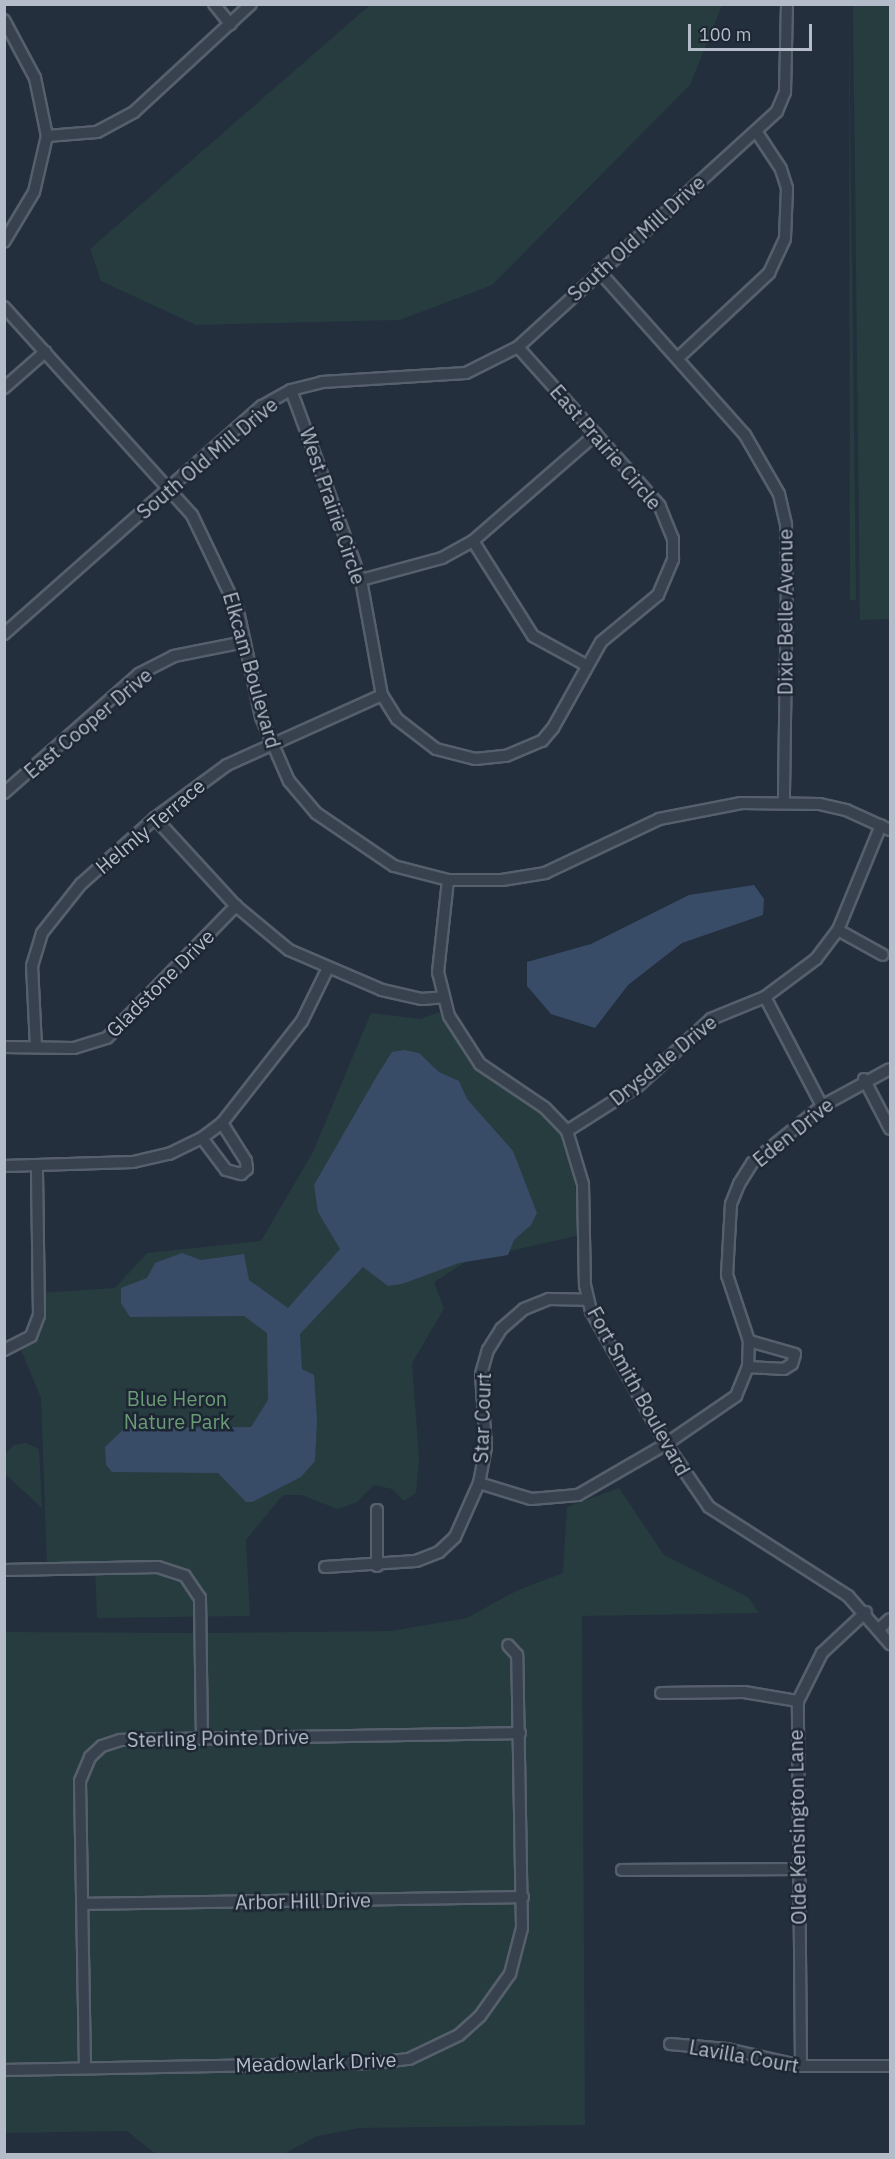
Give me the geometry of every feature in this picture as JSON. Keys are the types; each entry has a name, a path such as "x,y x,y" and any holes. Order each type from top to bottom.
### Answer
{"street":[{"path":"214,4 230,24"},
{"path":"47,136 81,136 117,122 251,4"},
{"name":"South Old Mill Drive","path":"4,634 262,406 291,390 322,382 466,373 518,348 598,270 777,111 785,92 787,4"},
{"path":"4,20 35,78 47,136 34,192 4,242"},
{"path":"678,358 769,273 785,238 787,188 772,152 756,131"},
{"name":"Dixie Belle Avenue","path":"598,270 745,435 778,494 787,570 784,802"},
{"name":"Elkcam Boulevard","path":"4,307 192,516 223,574 244,642 270,743 289,781 316,813 347,837 394,866 448,880 502,880 545,873 659,819 741,802 784,802 846,810 886,828"},
{"name":"East Prairie Circle","path":"382,695 396,719 436,749 475,759 506,756 542,741 553,728 586,665 613,628 658,595 673,559 673,540 660,506 518,348"},
{"path":"4,388 45,352"},
{"name":"West Prairie Circle","path":"291,390 361,580 382,695"},
{"path":"361,580 442,558 473,541 596,434"},
{"path":"473,541 533,636 586,665"},
{"name":"East Cooper Drive","path":"4,793 139,674 174,656 244,642"},
{"name":"Helmly Terrace","path":"36,1047 32,966 42,933 81,884 155,818 227,765 270,743 382,695"},
{"path":"155,818 236,906 289,950 327,970 382,990 422,999 443,998"},
{"name":"Drysdale Drive","path":"567,1131 638,1086 711,1019 765,997 816,959 838,930 886,828"},
{"name":"Fort Smith Boulevard","path":"448,880 438,938 443,998 464,1043 480,1064 544,1108 567,1131 583,1184 588,1300 666,1444 709,1507 812,1569 866,1612 891,1644"},
{"name":"Gladstone Drive","path":"4,1047 74,1048 107,1038 236,906"},
{"path":"838,930 883,955"},
{"path":"4,1166 133,1162 169,1154 202,1138 222,1123 302,1021 327,970"},
{"path":"765,997 822,1106"},
{"name":"Eden Drive","path":"479,1483 531,1499 553,1500 578,1495 666,1444 736,1396 748,1367 749,1341 727,1275 731,1204 752,1163 822,1106 864,1079 891,1069"},
{"path":"864,1079 891,1129"},
{"path":"202,1138 226,1170 241,1174 247,1169 246,1161 222,1123"},
{"path":"4,1350 31,1336 39,1315 37,1166"},
{"name":"Star Court","path":"325,1567 377,1566 416,1562 439,1552 467,1516 479,1483 486,1447 481,1374 488,1350 501,1329 530,1306 549,1299 588,1300"},
{"path":"748,1367 784,1369 792,1364 795,1354 749,1341"},
{"path":"377,1510 377,1566"},
{"path":"4,1570 158,1567 185,1576 200,1598 202,1738"},
{"name":"Olde Kensington Lane","path":"801,2066 798,1701 822,1653 866,1612"},
{"path":"880,1628 891,1619"},
{"name":"Meadowlark Drive","path":"4,2070 409,2059 459,2035 501,1990 518,1947 523,1897 520,1733 517,1655 508,1645"},
{"path":"661,1693 744,1692 798,1701"},
{"name":"Sterling Pointe Drive","path":"85,2068 80,1781 90,1757 120,1740 520,1733"},
{"path":"622,1870 798,1869"},
{"name":"Arbor Hill Drive","path":"82,1904 523,1897"},
{"name":"Lavilla Court","path":"670,2044 727,2049 801,2066 891,2066"}],"green space":[{"path":"370,5 722,5 690,85 492,285 400,320 196,325 101,281 90,249"},
{"path":"853,5 890,5 890,619 860,620"},
{"path":"849,17 856,600 850,600"},
{"name":"Blue Heron Nature Park","path":"440,1012 481,1073 537,1108 571,1147 580,1235 467,1261 434,1282 444,1309 412,1363 419,1458 416,1493 404,1501 392,1489 374,1485 357,1502 338,1509 301,1495 283,1495 246,1540 250,1616 97,1618 95,1565 47,1565 41,1398 21,1350 38,1332 39,1293 115,1288 147,1253 261,1241 313,1152 371,1013 420,1019"},
{"path":"26,1443 39,1449 42,1508 5,1474 6,1453 14,1445"},
{"path":"619,1488 664,1555 748,1597 759,1613 582,1616 585,2125 359,2128 317,2136 284,2154 156,2154 127,2131 5,2133 4,2075 409,2063 461,2039 483,2019 514,1977 527,1929 520,1652 508,1638 502,1645 513,1657 516,1729 206,1733 205,1633 391,1631 467,1618 516,1591 563,1573 567,1507"},
{"path":"4,1632 196,1633 198,1733 118,1735 87,1754 79,1769 80,2063 5,2065"},
{"path":"516,1738 519,1893 86,1899 85,1782 93,1761 104,1750 120,1745"},
{"path":"519,1902 518,1927 506,1972 477,2013 457,2031 408,2054 89,2063 86,1908"}],"water":[{"path":"754,885 764,899 763,915 682,943 628,985 595,1028 551,1014 527,986 527,962 591,944 689,895"},
{"path":"404,1050 419,1053 439,1072 459,1081 467,1099 513,1151 537,1213 531,1225 514,1240 508,1255 459,1263 402,1284 388,1286 363,1267 300,1334 302,1369 314,1375 317,1420 315,1461 301,1477 252,1502 246,1502 218,1473 112,1472 106,1465 105,1447 125,1428 251,1427 268,1400 267,1333 244,1316 130,1317 121,1303 121,1288 147,1278 155,1263 182,1253 201,1260 244,1254 249,1280 288,1308 340,1249 318,1212 314,1185 392,1052"}]}
